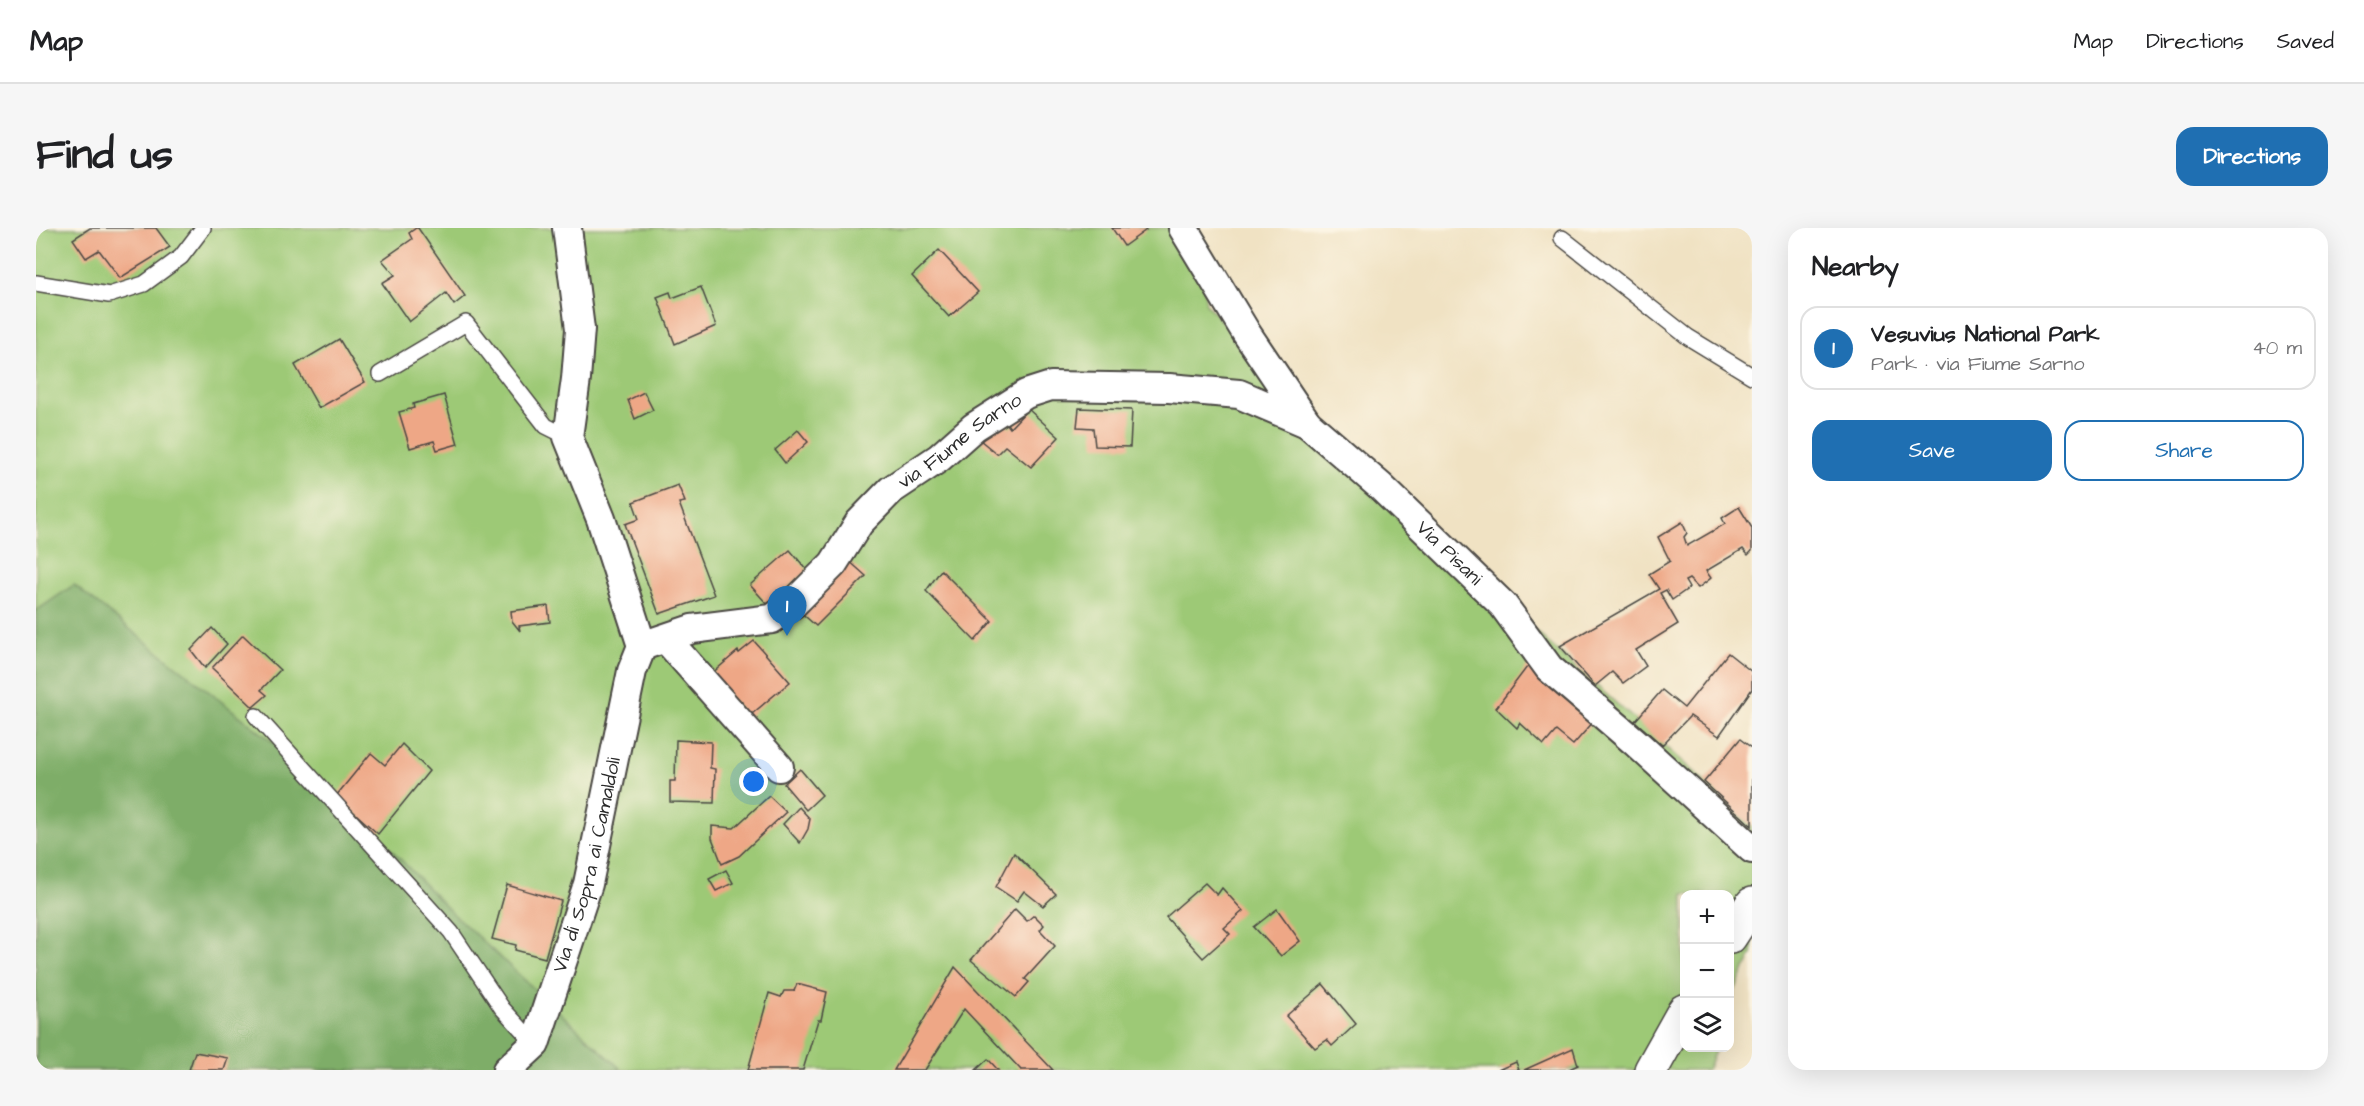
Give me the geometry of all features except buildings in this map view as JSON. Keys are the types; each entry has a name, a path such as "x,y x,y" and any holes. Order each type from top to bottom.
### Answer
{"street":[{"path":"567,228 580,329 568,437 654,643 779,767"},
{"name":"Via Pisani","path":"1183,228 1247,334 1307,423 1380,486 1503,605 1549,668 1635,742 1752,849"},
{"name":"via Fiume Sarno","path":"654,643 692,629 772,619 794,603 833,564 859,523 891,490 939,458 974,427 1026,394 1051,386 1169,388 1239,394 1307,423"},
{"name":"Via di Sopra ai Camaldoli","path":"507,1070 535,1044 588,884 632,671 654,643"},
{"path":"1734,932 1752,904"},
{"path":"1651,1070 1680,1018"}],"lane":[{"path":"36,283 109,295 144,284 181,257 203,228"},
{"path":"1562,238 1688,337 1752,376"},
{"path":"380,374 466,323 546,426 568,437"},
{"path":"256,716 452,932 502,1008 535,1044"}],"green space":[{"path":"36,228 1196,228 1206,304 1261,363 1519,617 1752,826 1752,954 1734,994 1734,890 1680,890 1680,1052 1714,1052 1707,1070 36,1070"},
{"path":"74,585 336,792 450,911 622,1070 36,1070 36,611"}],"place":[{"name":"Vesuvius National Park","path":"787,636"}]}
